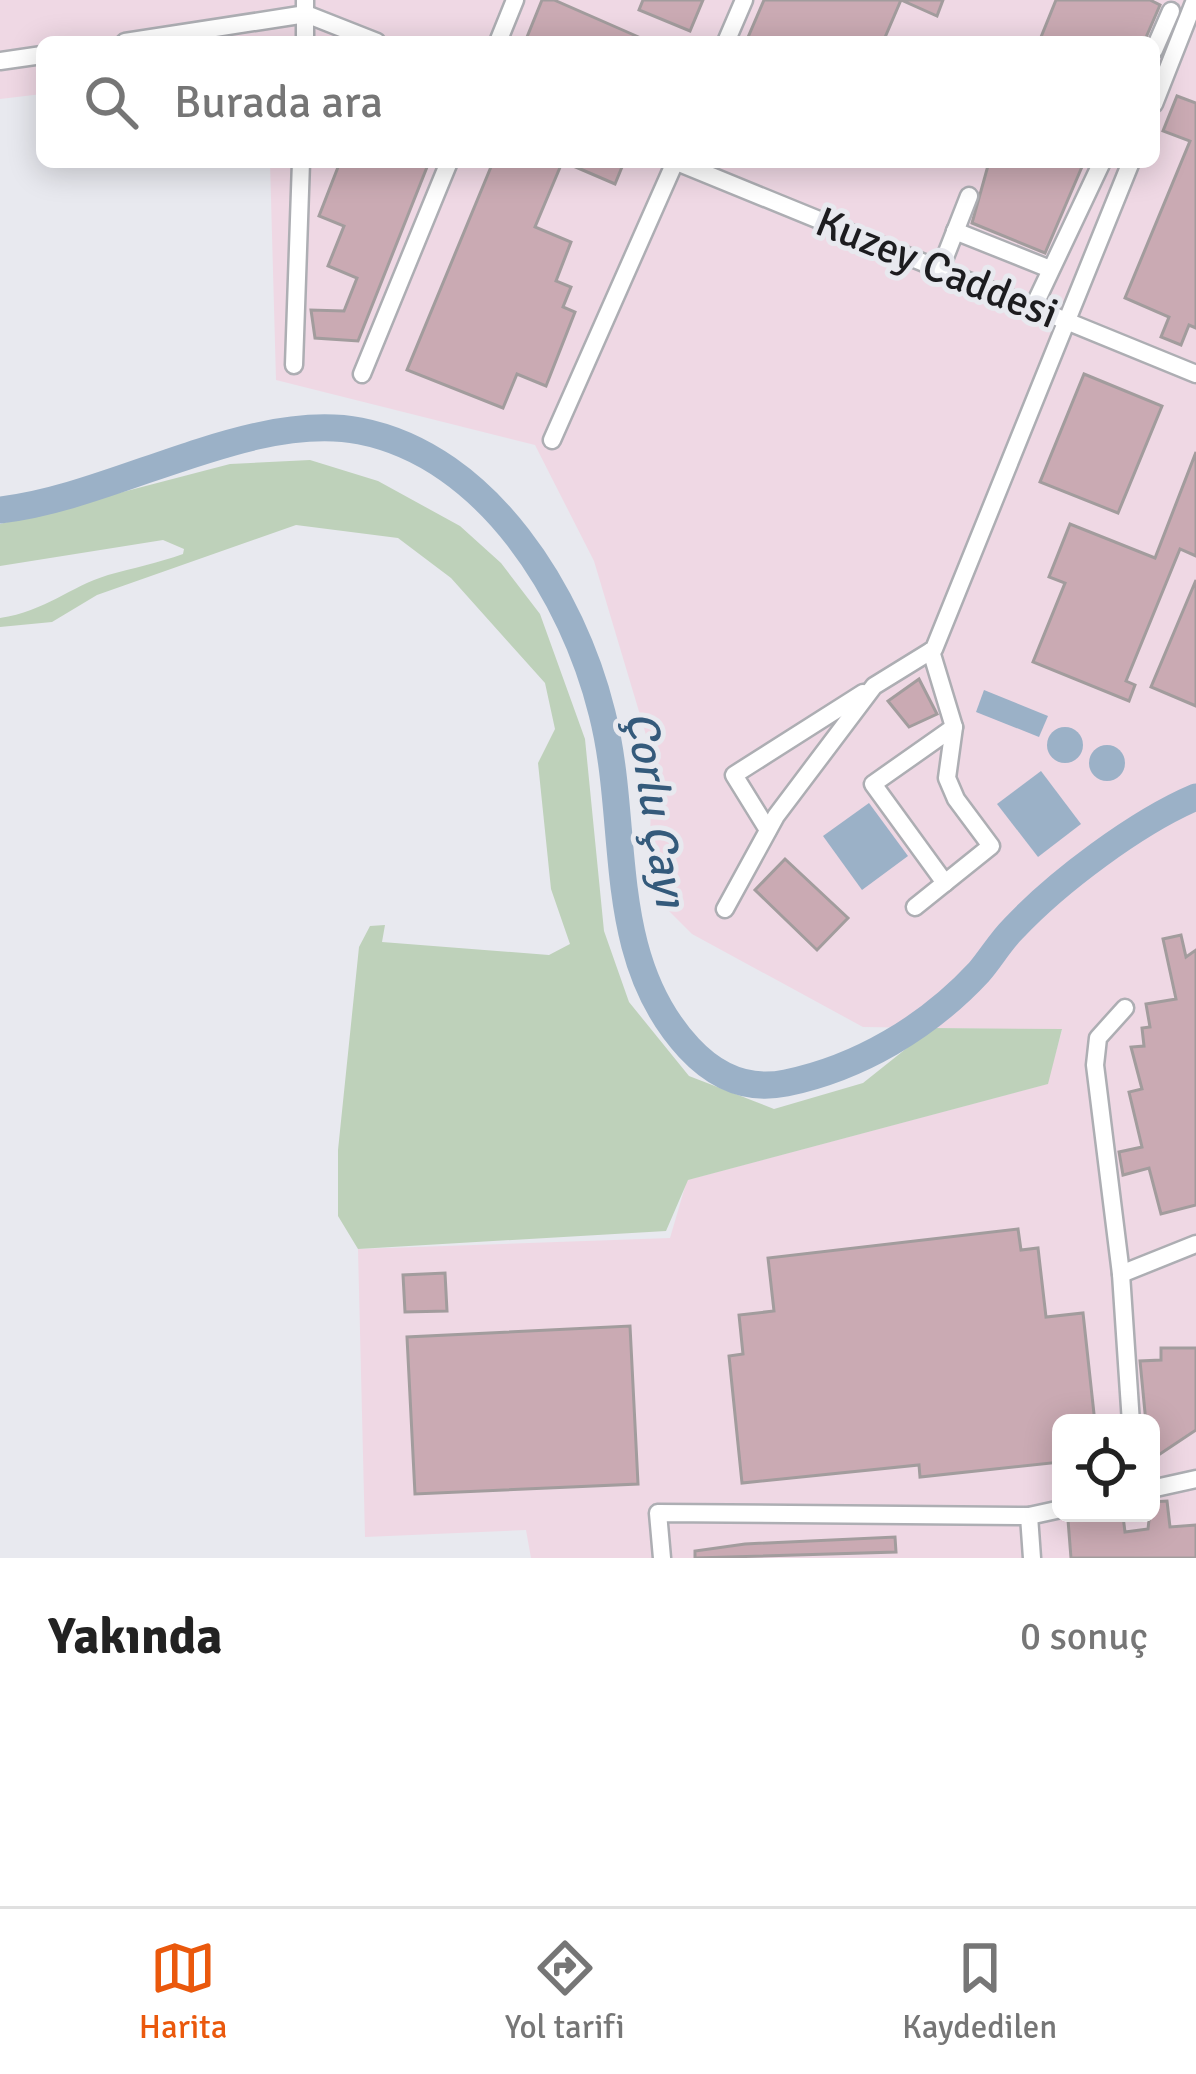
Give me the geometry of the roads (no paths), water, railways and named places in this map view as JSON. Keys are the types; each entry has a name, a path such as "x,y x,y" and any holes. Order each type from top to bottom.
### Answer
{"street":[{"path":"500,36 515,0"},
{"path":"729,36 744,0"},
{"path":"1160,89 1195,0"},
{"path":"156,36 305,7 365,36"},
{"path":"1160,36 1171,11"},
{"path":"0,61 36,56"},
{"path":"294,365 301,168"},
{"path":"362,374 447,168"},
{"path":"552,440 673,168"},
{"name":"Kuzey Caddesi","path":"691,168 1196,374"},
{"path":"1033,308 1099,168"},
{"path":"768,830 734,775 931,651 1129,168"},
{"path":"940,270 969,196"},
{"path":"955,231 1050,268"},
{"path":"915,907 991,846 947,778 954,727 931,651"},
{"path":"725,909 768,830 874,686"},
{"path":"945,883 873,784 954,727"},
{"path":"1125,1008 1098,1038 1095,1065 1121,1274 1130,1414"},
{"path":"1121,1274 1196,1244"},
{"path":"1160,1487 1196,1479"},
{"path":"662,1558 658,1513 1029,1516 1052,1511"},
{"path":"1029,1516 1032,1558"}],"water":[{"path":"984,690 1048,716 1039,737 976,712"},
{"path":"1065,727 1078,732 1083,745 1078,758 1065,763 1052,758 1047,745 1052,732"},
{"path":"1107,745 1120,750 1125,763 1120,776 1107,781 1094,776 1089,763 1094,750"},
{"path":"1041,771 1081,824 1038,857 997,804"},
{"path":"869,803 908,856 862,890 823,836"}],"waterway":[{"name":"Çorlu Çayı","path":"0,510 88,490 227,444 318,428 360,431 406,445 448,469 485,500 518,538 546,579 589,668 611,756 631,931 662,1012 699,1058 745,1083 772,1085 813,1076 866,1056 915,1027 959,992 1013,929 1075,873 1124,837 1196,797"}]}
